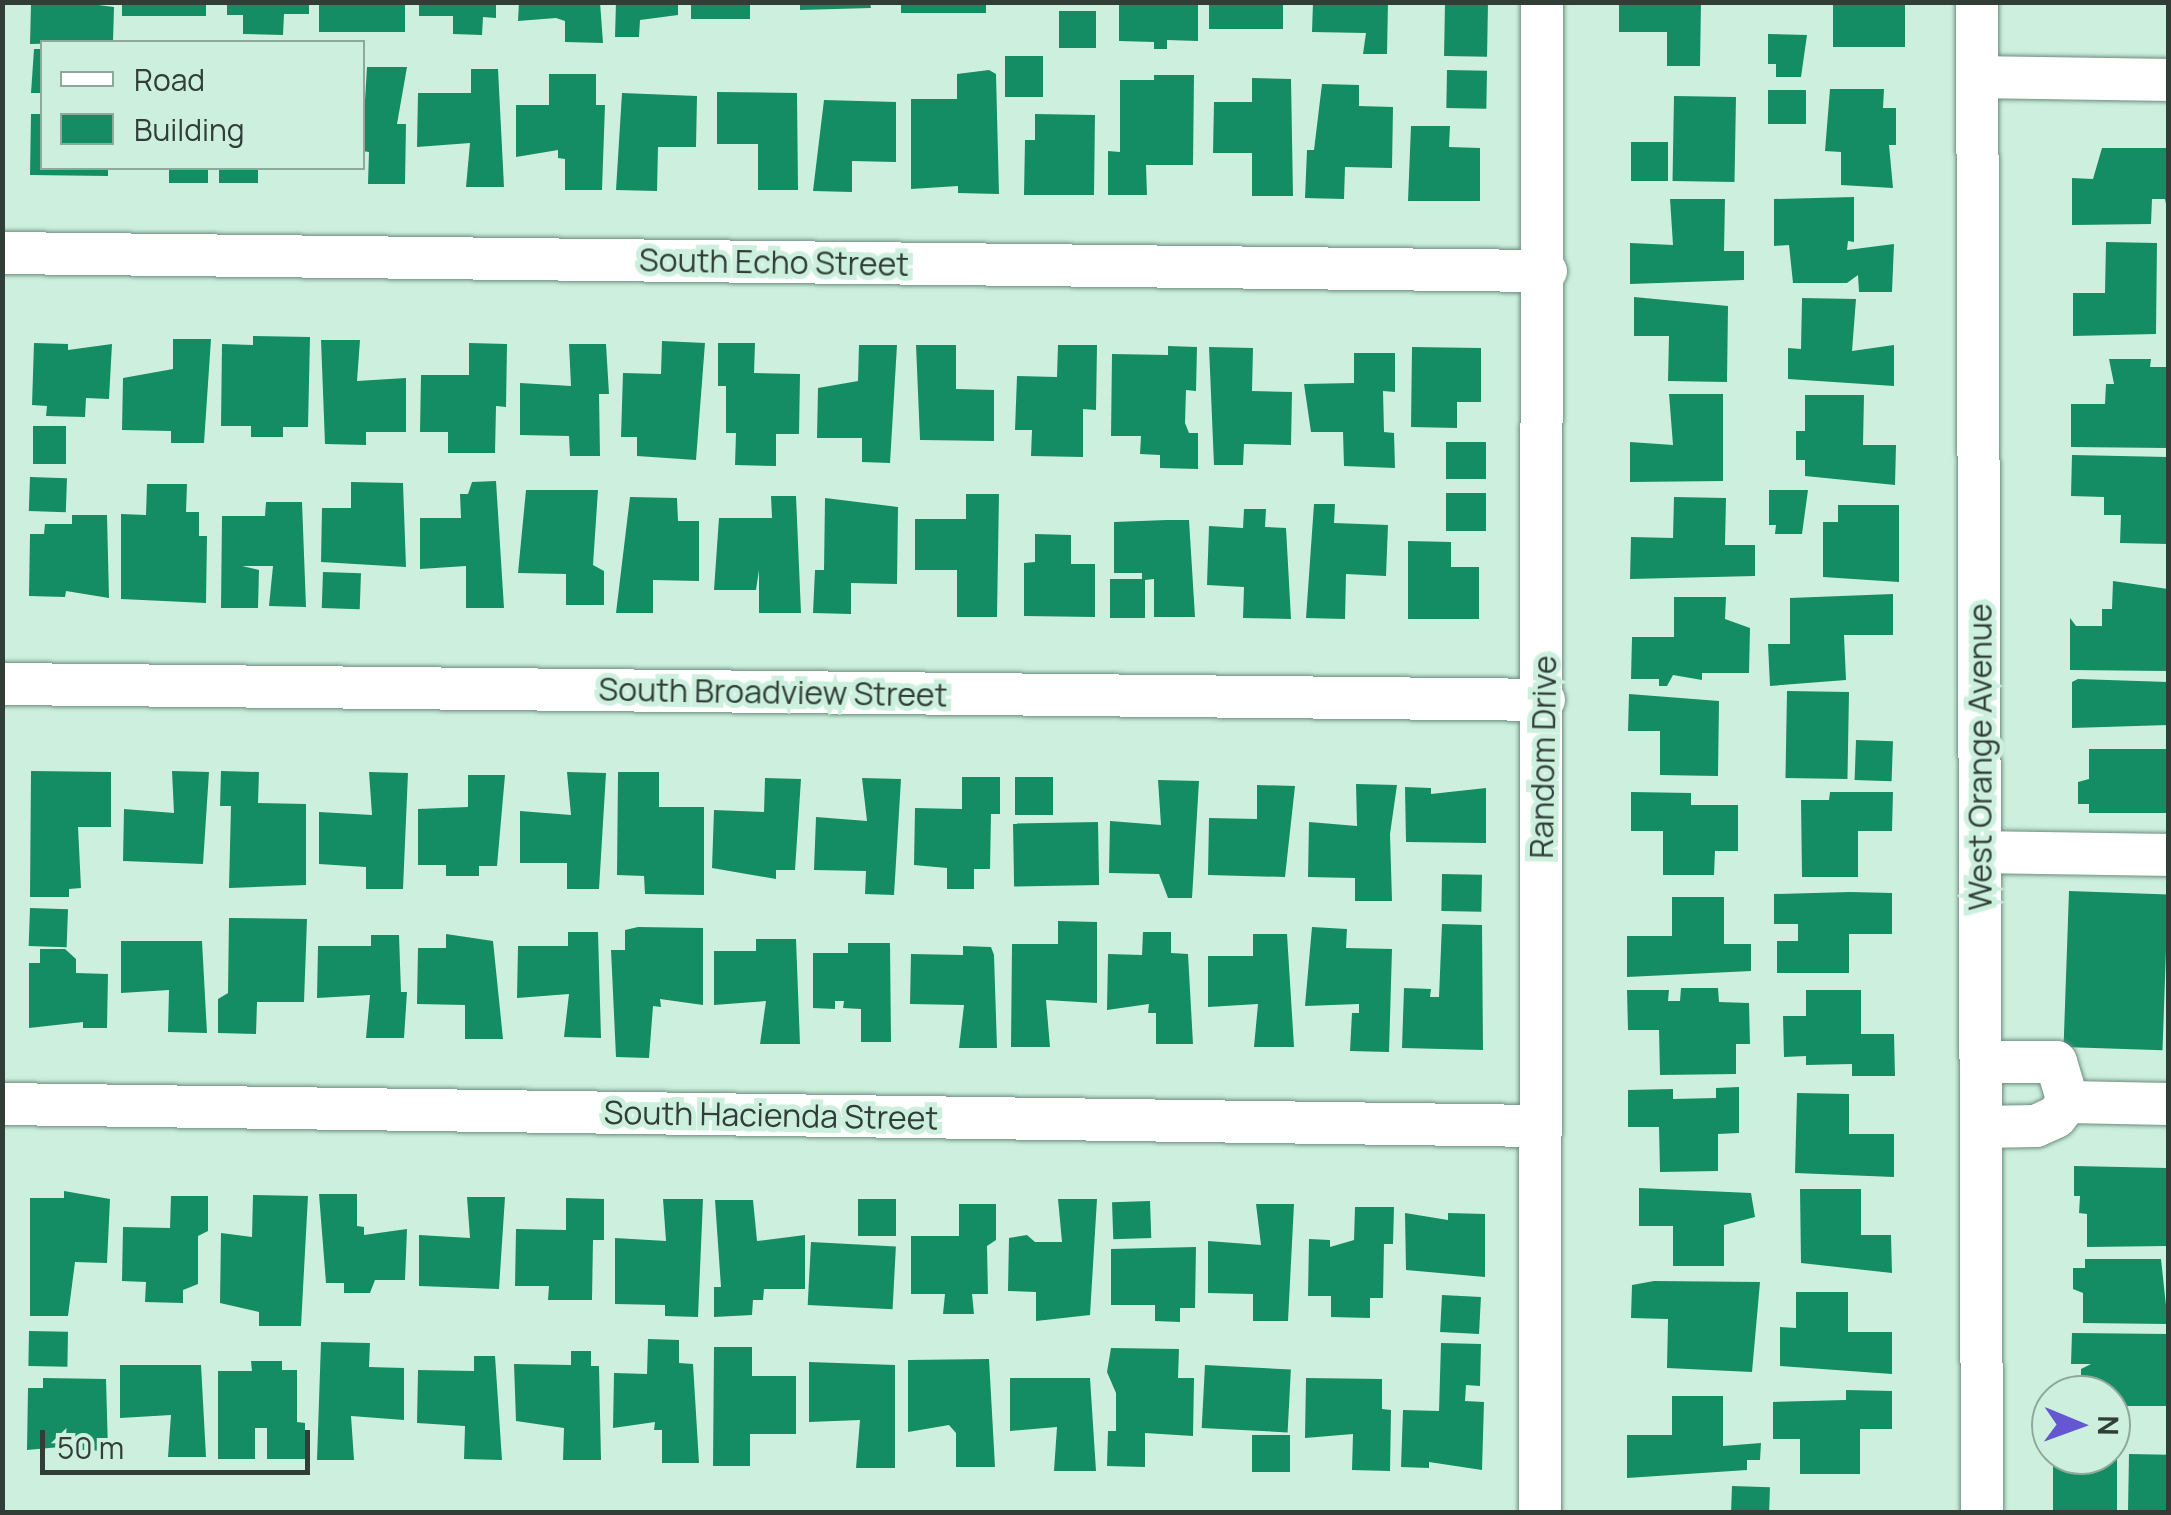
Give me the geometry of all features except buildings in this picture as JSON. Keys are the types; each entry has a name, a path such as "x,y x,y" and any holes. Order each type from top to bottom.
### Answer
{"street":[{"name":"Random Drive","path":"1540,1512 1546,271 1542,2"},
{"name":"West Orange Avenue","path":"1977,2 1982,1512"},
{"path":"1978,77 2168,80"},
{"name":"South Echo Street","path":"2,254 1546,271"},
{"name":"South Broadview Street","path":"2,684 1544,700"},
{"path":"1980,852 2168,855"},
{"path":"1981,1062 2056,1062 2068,1102"},
{"path":"2068,1102 2168,1104"},
{"path":"1981,1127 2036,1126 2056,1118 2068,1102"},
{"name":"South Hacienda Street","path":"2,1104 1540,1126"}]}
